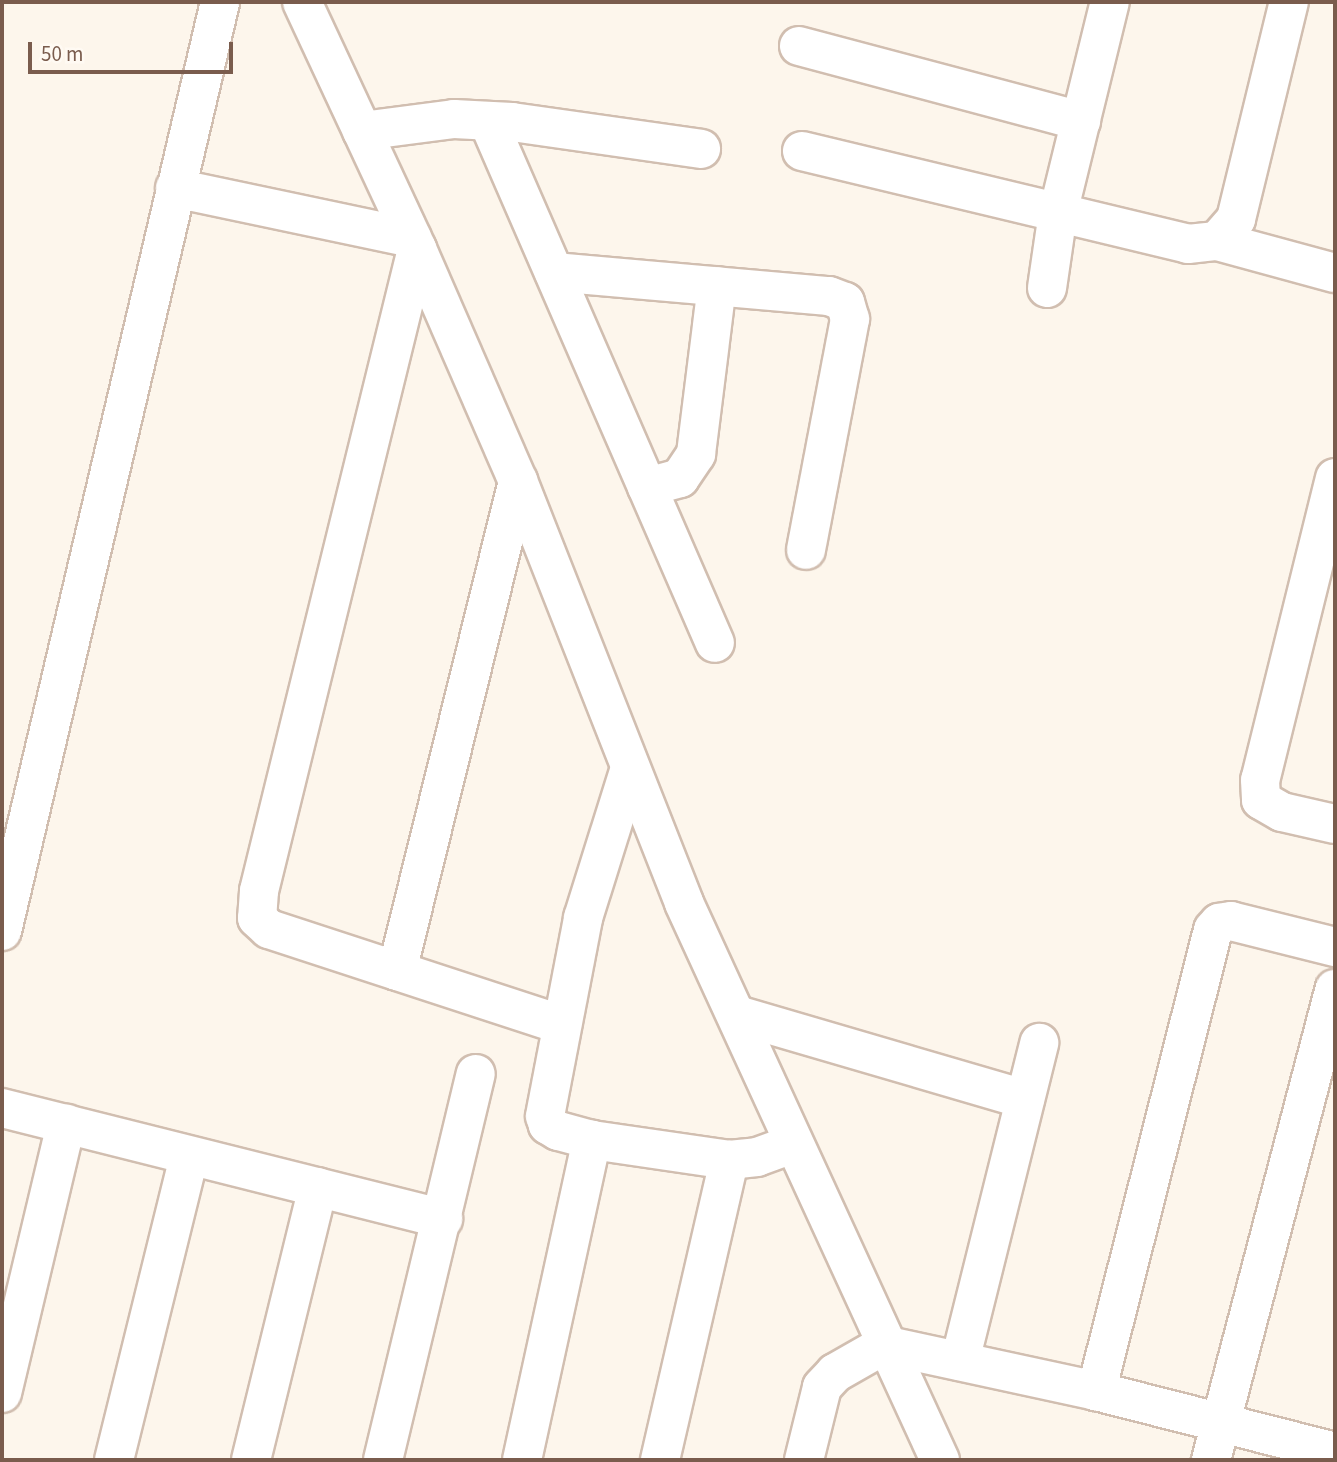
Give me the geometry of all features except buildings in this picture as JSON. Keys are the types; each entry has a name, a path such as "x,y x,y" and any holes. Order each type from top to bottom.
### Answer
{"street":[{"path":"2,931 60,700 175,188 220,2"},
{"path":"302,2 415,244 518,481 684,903 737,1015 884,1345 940,1460"},
{"path":"1047,288 1058,213 1110,2"},
{"path":"1217,241 1236,219 1289,2"},
{"path":"799,47 1081,121"},
{"path":"362,131 454,119 488,121 701,149"},
{"path":"488,121 715,643"},
{"path":"802,152 1188,244 1217,241 1335,273"},
{"path":"175,188 415,244"},
{"path":"415,244 256,905 257,918 269,929 562,1025"},
{"path":"554,272 829,296 845,302 850,319 806,550"},
{"path":"647,487 680,478 696,454 718,286"},
{"path":"1335,478 1325,560 1259,780 1261,800 1282,811 1335,824"},
{"path":"397,971 518,481"},
{"path":"630,768 583,918 545,1116 548,1125 558,1131 592,1140 729,1160 793,1144"},
{"path":"1096,1391 1213,930 1219,923 1231,921 1335,947"},
{"path":"1211,1460 1335,989"},
{"path":"737,1015 1025,1099"},
{"path":"960,1362 1039,1043"},
{"path":"383,1460 476,1074"},
{"path":"2,1108 443,1219"},
{"path":"2,1393 66,1124"},
{"path":"522,1460 592,1140"},
{"path":"114,1460 189,1157"},
{"path":"660,1460 729,1160"},
{"path":"251,1460 318,1187"},
{"path":"804,1460 822,1387 835,1373 884,1345 1096,1391 1334,1453"}]}
